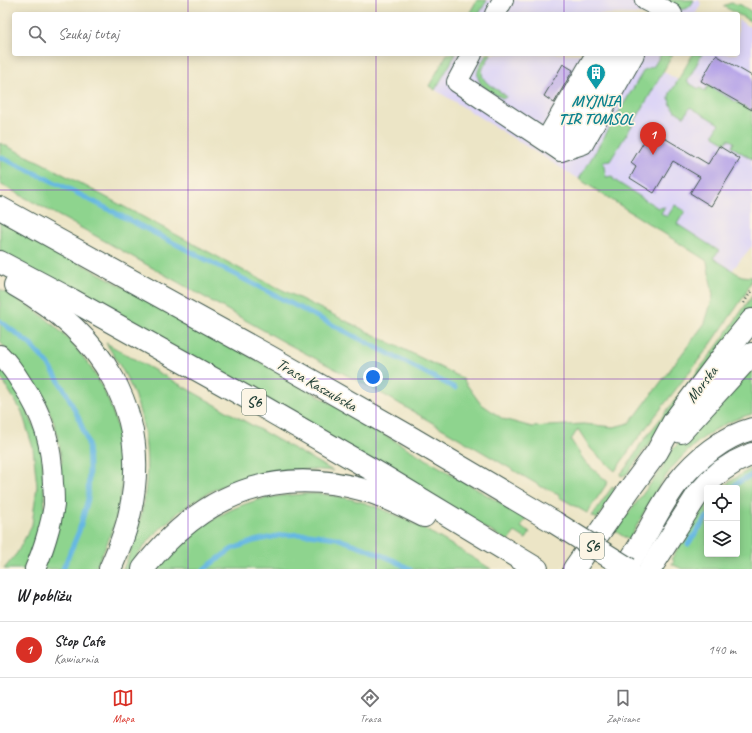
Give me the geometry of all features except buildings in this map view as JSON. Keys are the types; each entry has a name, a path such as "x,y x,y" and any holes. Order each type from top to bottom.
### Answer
{"main road":[{"name":"Trasa Kaszubska","path":"0,208 277,360 554,522 629,569"},
{"name":"S6","path":"0,262 72,300 226,386 383,476 533,566"},
{"path":"0,277 41,301 61,316 84,337 108,369 123,401 134,443 134,489 128,522 110,569"},
{"name":"Morska","path":"574,569 657,452 674,421 752,320"},
{"name":"Morska","path":"657,452 683,429 752,354"},
{"path":"624,569 678,482 717,446 752,429"},
{"path":"650,569 698,494 721,471 752,454"},
{"path":"142,569 175,533 208,508 239,493 263,486 287,482 319,482 368,491 437,522 504,549"}],"lane":[{"path":"496,12 503,0"},
{"path":"645,0 668,12"},
{"path":"471,56 457,82 553,145 583,144 633,56"},
{"path":"553,145 595,56"},
{"path":"553,145 615,56"},
{"path":"0,355 32,399 41,417 51,450 54,504 49,528 34,569"}],"shaded area":[{"path":"477,0 699,0 701,4 696,12 470,12"},
{"path":"740,21 752,28 752,246 729,274 429,86 446,56 660,56 654,66 678,80 692,56 740,56"}],"green space":[{"path":"477,0 487,0 480,12 470,12"},
{"path":"664,0 694,0 687,8 680,9"},
{"path":"731,3 741,5 752,12 752,22 740,15 740,12 734,12 723,6"},
{"path":"446,56 455,56 435,90 429,86"},
{"path":"486,56 490,56 483,68 483,78 489,85 506,96 505,98 502,98 489,91 479,81 478,71 480,64"},
{"path":"660,56 672,56 610,161 603,162 606,177 612,176 614,180 658,208 665,207 661,213 667,217 675,205 685,211 677,224 719,251 713,258 738,274 752,277 752,279 745,295 711,344 635,442 615,471 591,449 578,429 571,440 586,463 608,482 587,513 559,497 559,494 542,487 388,397 286,343 0,184 0,143 42,163 248,273 462,378 480,403 503,419 532,427 583,424 614,427 629,423 637,414 705,323 713,296 707,261 579,179 644,70 654,66"},
{"path":"692,56 701,56 687,82 705,91 708,86 752,111 752,159 732,147 734,142 728,139 726,143 714,136 719,124 690,107 685,116 674,110 670,103 669,97"},
{"path":"0,219 266,365 526,518 521,527 530,533 526,539 515,532 508,541 0,252"},
{"path":"0,289 39,313 62,333 81,355 97,378 110,404 118,431 122,459 121,488 114,525 95,569 42,569 59,468 62,461 54,423 43,396 0,342"},
{"path":"752,296 752,308 627,474 622,476 620,475 631,461 640,445 716,348"},
{"path":"106,343 333,471 302,470 271,472 249,476 208,493 171,518 155,534 128,569 123,569 132,548 143,504 147,460 141,416 134,394 125,374"},
{"path":"0,363 13,380 42,444 45,513 27,569 4,569 17,553 32,525 37,486 33,448 22,412 0,376"},
{"path":"752,367 752,414 727,423 715,430 683,455 666,476 629,540 615,531 664,466 662,463 674,448"},
{"path":"752,468 752,569 682,569 672,564 674,561 672,558 688,531 686,529 704,506 704,557 740,557 740,485 725,485"},
{"path":"613,486 614,493 597,519 592,516"},
{"path":"304,494 323,494 351,499 393,514 433,534 491,569 157,569 191,535 218,517 262,499"}],"waterway":[{"path":"0,157 67,188 455,388"},
{"path":"0,321 29,343 49,365 67,394 88,443 88,499 79,531 63,569"},
{"path":"735,485 752,475"},
{"path":"688,544 704,521"},
{"path":"204,569 232,549 254,541 282,535 309,534 336,538 367,549 410,569"}],"place":[{"name":"MYJNIA TIR TOMSOL","path":"596,90"},
{"name":"Stop Cafe","path":"653,155"}]}
